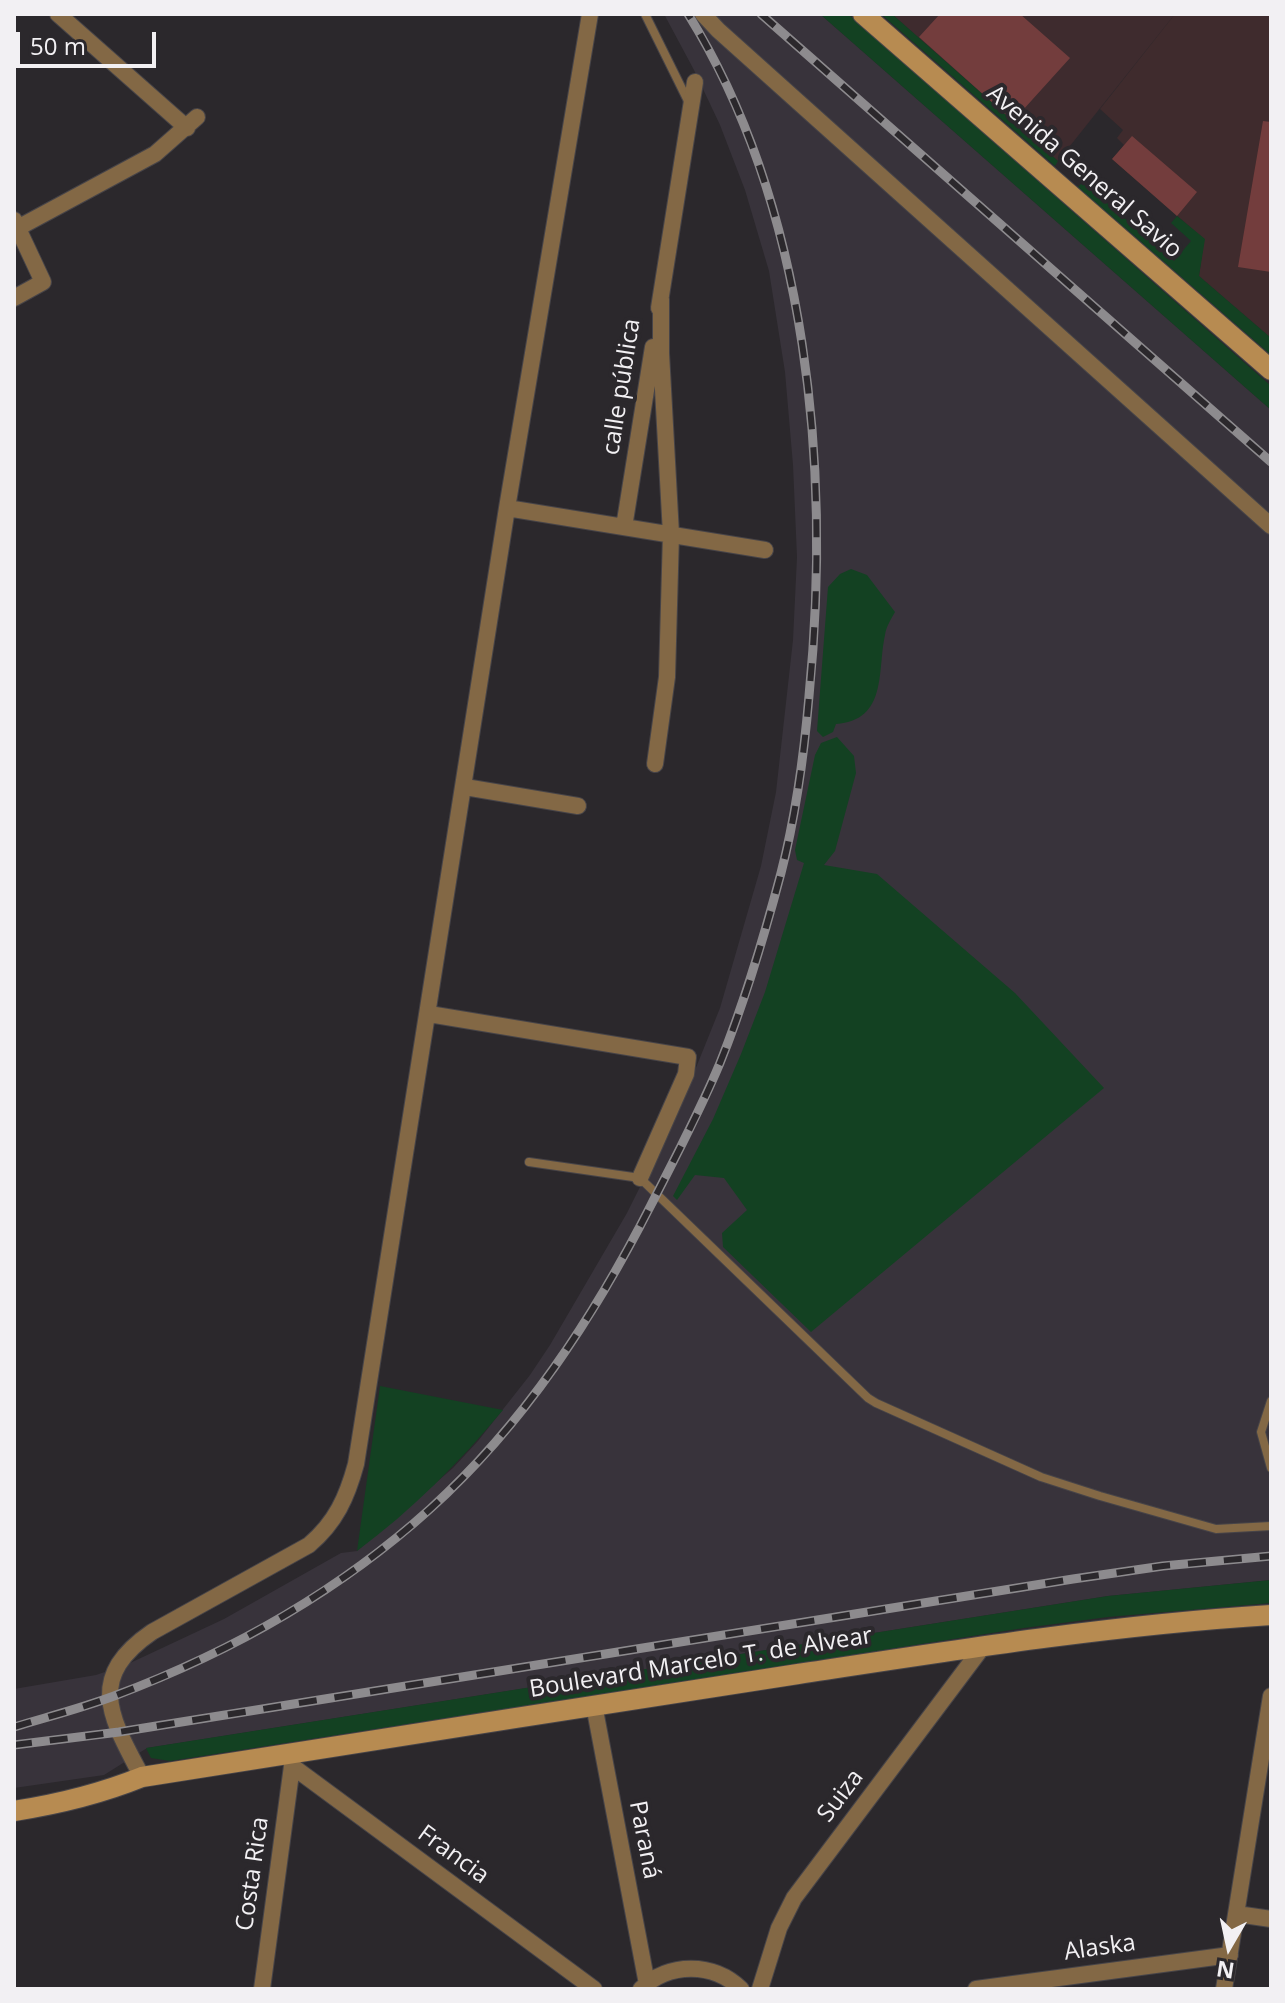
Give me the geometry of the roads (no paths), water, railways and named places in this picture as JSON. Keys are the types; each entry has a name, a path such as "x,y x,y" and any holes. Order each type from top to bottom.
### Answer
{"main road":[{"name":"Avenida General Savio","path":"863,14 1271,370"},
{"name":"Boulevard Marcelo T. de Alvear","path":"14,1811 74,1800 142,1777 291,1760 594,1705 984,1645 1184,1620 1271,1615"}],"street":[{"path":"14,298 43,282 16,225 155,154 192,122 58,14"},
{"path":"142,1777 119,1732 110,1698 112,1679 124,1655 152,1632 309,1545 325,1532 348,1493 356,1464 507,508 590,14"},
{"path":"703,14 1271,526"},
{"path":"661,299 695,82"},
{"name":"calle pública","path":"624,527 661,299"},
{"name":"calle pública","path":"655,764 667,677 671,534 661,299"},
{"path":"507,508 765,550"},
{"path":"465,787 578,806"},
{"path":"429,1014 688,1057 686,1074 640,1178"},
{"name":"Suiza","path":"760,1989 779,1928 794,1898 984,1645"},
{"path":"1224,1989 1271,1696"},
{"name":"Paraná","path":"594,1705 644,1986"},
{"name":"Costa Rica","path":"262,1989 291,1760"},
{"name":"Francia","path":"291,1760 594,1989"},
{"path":"1237,1914 1271,1919"},
{"name":"Alaska","path":"976,1989 1230,1955"},
{"path":"644,1986 668,1972 692,1968 716,1973 741,1989"}],"lane":[{"path":"645,14 691,108"},
{"path":"529,1162 640,1178 876,1403 1041,1477 1100,1496 1216,1529 1271,1526"},
{"path":"1271,1401 1261,1432 1271,1468"}],"railway":[{"path":"14,1727 114,1696 240,1640 281,1618 358,1567 430,1509 496,1441 581,1328 629,1247 696,1117 720,1063 761,945 795,807 809,696 815,610 816,522 812,433 802,344 785,256 761,171 729,90 688,14"},
{"path":"761,14 1271,462"},
{"path":"14,1745 119,1732 1073,1579 1163,1566 1271,1556"}]}
